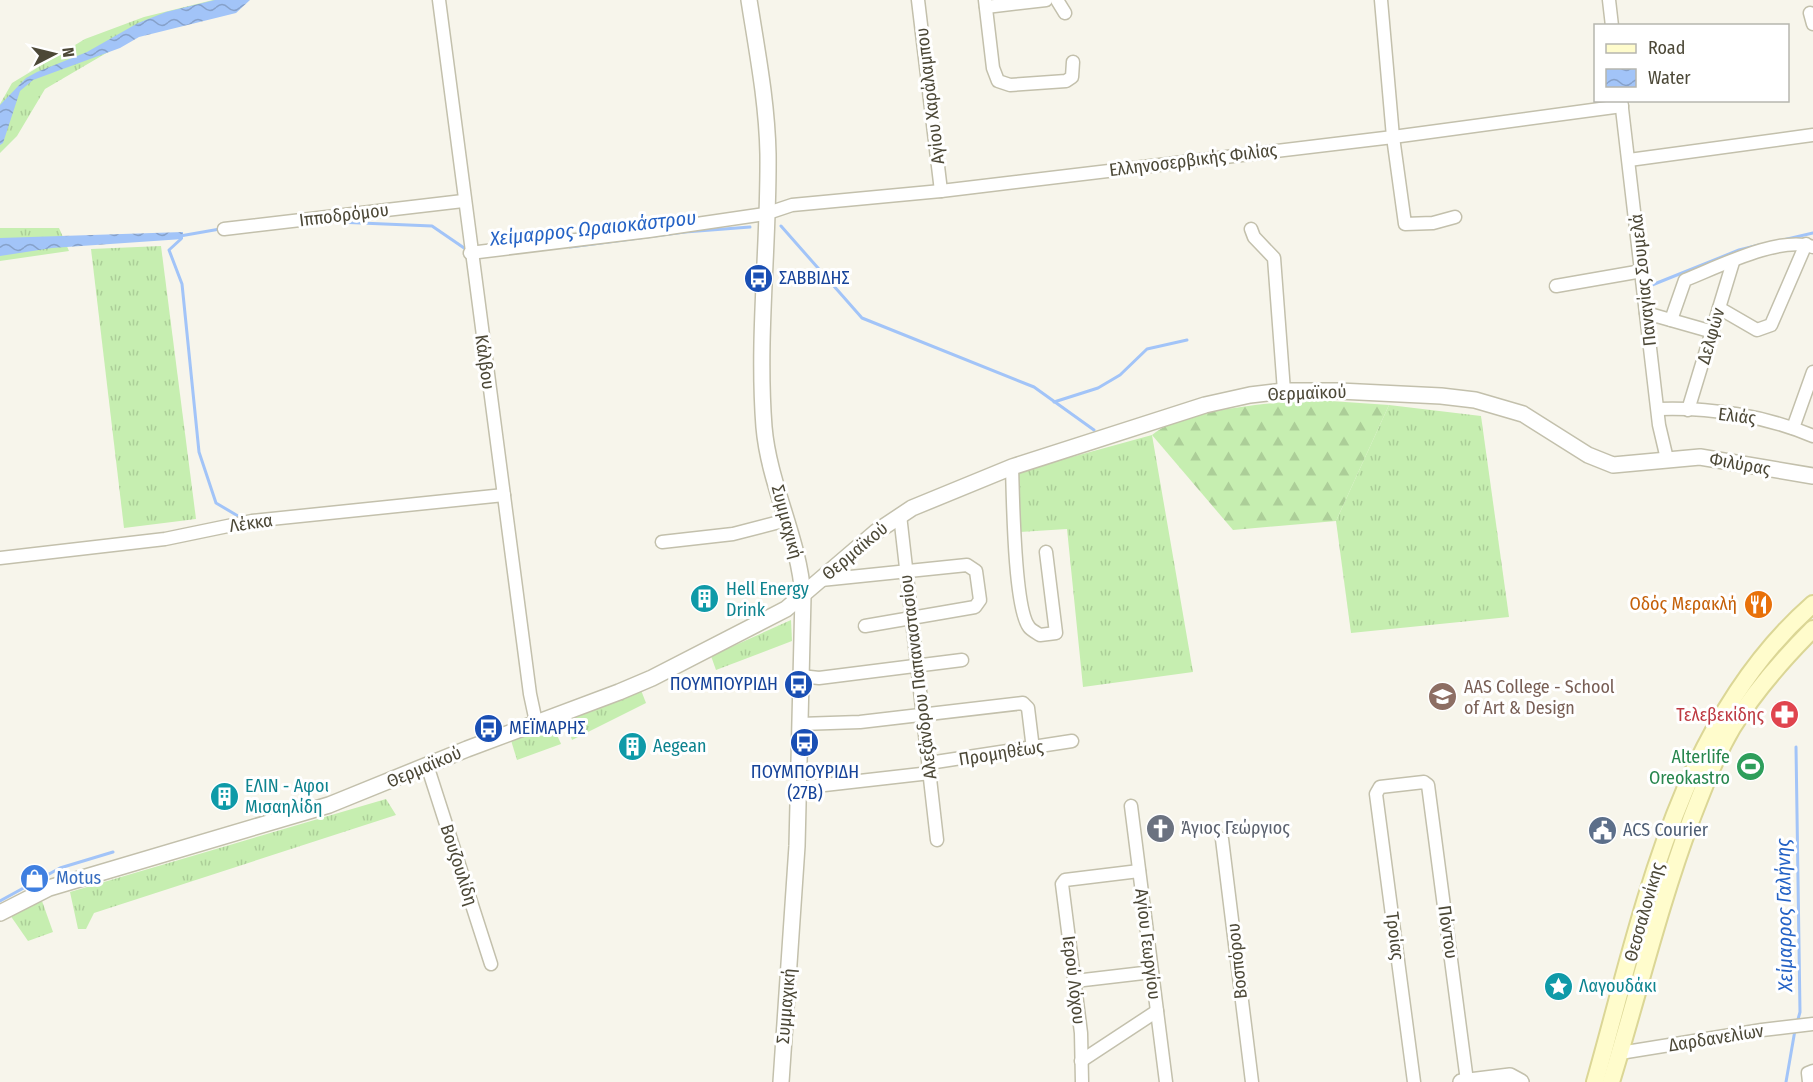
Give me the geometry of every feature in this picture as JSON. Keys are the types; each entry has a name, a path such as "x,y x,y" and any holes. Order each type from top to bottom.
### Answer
{"main road":[{"name":"Θεσσαλονίκης","path":"1595,1082 1643,911 1683,793 1715,729 1738,692 1776,641 1813,604"},
{"name":"Θεσσαλονίκης","path":"1611,1082 1672,871 1716,759 1746,707 1783,660 1813,629"},
{"path":"1586,1082 1602,1060"}],"street":[{"name":"Κάλβου","path":"439,0 463,201 530,694 536,722"},
{"name":"Συμμαχική","path":"749,0 767,134 761,331 764,430 768,454 799,566 803,596 794,907 781,1082"},
{"name":"Αγίου Χαράλαμπου","path":"918,0 941,191"},
{"path":"1046,0 986,4 993,68 998,81 1010,85 1066,81 1072,77 1073,62"},
{"path":"1057,0 1065,13"},
{"path":"1381,0 1393,137 1405,224 1433,222 1455,217"},
{"path":"1609,0 1612,24"},
{"name":"Ελληνοσερβικής Φιλίας","path":"470,253 765,214 792,205 941,191 1393,137 1622,103"},
{"name":"Παναγίας Σουμελά","path":"1622,103 1658,409 1667,459"},
{"path":"1629,160 1813,135"},
{"name":"Ιπποδρόμου","path":"225,229 463,201"},
{"path":"1251,229 1254,237 1274,258 1284,392"},
{"path":"1671,320 1685,280 1733,261 1796,243 1810,245 1771,325 1765,330 1758,330 1719,308"},
{"name":"Δελφών","path":"1688,410 1733,261"},
{"path":"1556,286 1642,271"},
{"path":"1646,313 1713,332"},
{"path":"1793,428 1813,372"},
{"name":"Θερμαϊκού","path":"0,913 49,888 311,811 652,678 762,622 803,596 876,531 900,515 945,493 1012,467 1205,405 1250,395 1284,392 1394,392 1475,400 1523,414 1603,462 1622,466 1667,459"},
{"name":"Ελιάς","path":"1658,409 1688,410 1767,420 1813,436"},
{"name":"Φιλύρας","path":"1667,459 1716,458 1813,476"},
{"path":"1012,467 1016,552 1023,612 1029,628 1040,635 1056,633 1046,552"},
{"name":"Λέκκα","path":"0,558 165,538 252,521 504,495"},
{"name":"Αλεξάνδρου Παπαναστασίου","path":"900,515 937,840"},
{"path":"662,542 733,534 787,520"},
{"path":"821,580 967,565 978,576 980,600 975,607 865,626"},
{"path":"801,676 819,678 962,660"},
{"path":"800,724 860,722 1023,703 1026,705 1033,749"},
{"name":"Προμηθέως","path":"798,788 929,768 1072,741"},
{"name":"Βουζουλίδη","path":"427,765 490,964"},
{"name":"Πόντου","path":"1377,790 1380,787 1427,783 1467,1081"},
{"name":"Τροίας","path":"1377,790 1414,1082"},
{"name":"Αγίου Γεωργίου","path":"1131,806 1166,1082"},
{"name":"Βοσπόρου","path":"1222,839 1252,1082"},
{"name":"Ιερού Λόχου","path":"1082,1082 1075,981 1062,884 1065,880 1139,870"},
{"path":"1075,981 1152,972"},
{"path":"1082,1061 1157,1011"},
{"name":"Δαρδανελίων","path":"1620,1053 1813,1024"},
{"path":"1461,1082 1510,1076 1521,1082"}],"green space":[{"path":"213,0 244,0 144,31 45,89 17,136 0,153 0,104 12,83 85,39 144,17"},
{"path":"0,228 59,228 69,251 0,261"},
{"path":"161,246 196,519 124,528 91,249"},
{"path":"1316,400 1389,405 1336,521 1233,530 1152,435 1166,426 1206,413 1255,405"},
{"path":"1389,405 1481,416 1509,617 1351,633 1336,521"},
{"path":"1152,435 1193,672 1083,687 1067,529 1020,532 1017,472"},
{"path":"791,620 792,641 716,670 711,656"},
{"path":"639,685 646,703 572,740 564,716"},
{"path":"550,719 561,744 517,760 510,737"},
{"path":"386,799 396,815 94,913 86,929 78,929 70,892"},
{"path":"42,901 53,932 28,941 10,915"}],"water":[{"path":"215,0 250,0 236,13 139,37 120,48 33,80 20,91 3,143 0,145 0,105 26,78 87,52 138,23 166,12"},
{"path":"183,232 183,239 52,248 0,256 0,238"}],"waterway":[{"name":"Χείμαρρος Ωραιοκάστρου","path":"337,222 432,226 467,250"},
{"path":"781,226 862,318 1034,387 1094,430"},
{"name":"Χείμαρρος Ωραιοκάστρου","path":"570,247 685,232 750,227"},
{"name":"Χείμαρρος Ωραιοκάστρου","path":"180,236 220,229"},
{"path":"1783,240 1813,233"},
{"name":"Χείμαρρος Ωραιοκάστρου","path":"181,239 169,250 182,284 199,452 216,503 238,516"},
{"path":"1652,285 1739,250 1759,245"},
{"path":"1054,402 1098,388 1120,375 1147,349 1187,340"},
{"name":"Χείμαρρος Γαλήνης","path":"1796,747 1800,1012 1797,1023"},
{"name":"Χείμαρρος Γαλήνης","path":"0,901 60,868 113,852"},
{"name":"Χείμαρρος Γαλήνης","path":"1786,1082 1795,1030"}],"place":[{"name":"ΣΑΒΒΙΔΗΣ","path":"758,278"},
{"name":"Hell Energy Drink","path":"705,599"},
{"name":"Οδός Μερακλή","path":"1758,604"},
{"name":"ΠΟΥΜΠΟΥΡΙΔΗ","path":"799,684"},
{"name":"AAS College - School of Art & Design","path":"1443,697"},
{"name":"Τελεβεκίδης","path":"1785,715"},
{"name":"ΜΕΪΜΑΡΗΣ","path":"488,728"},
{"name":"ΠΟΥΜΠΟΥΡΙΔΗ (27Β)","path":"805,743"},
{"name":"Aegean","path":"632,746"},
{"name":"Alterlife Oreokastro","path":"1751,767"},
{"name":"ΕΛΙΝ - Αφοι Μισαηλίδη","path":"224,796"},
{"name":"Άγιος Γεώργιος","path":"1160,828"},
{"name":"ACS Courier","path":"1602,830"},
{"name":"Motus","path":"35,878"},
{"name":"Λαγουδάκι","path":"1558,986"}]}
